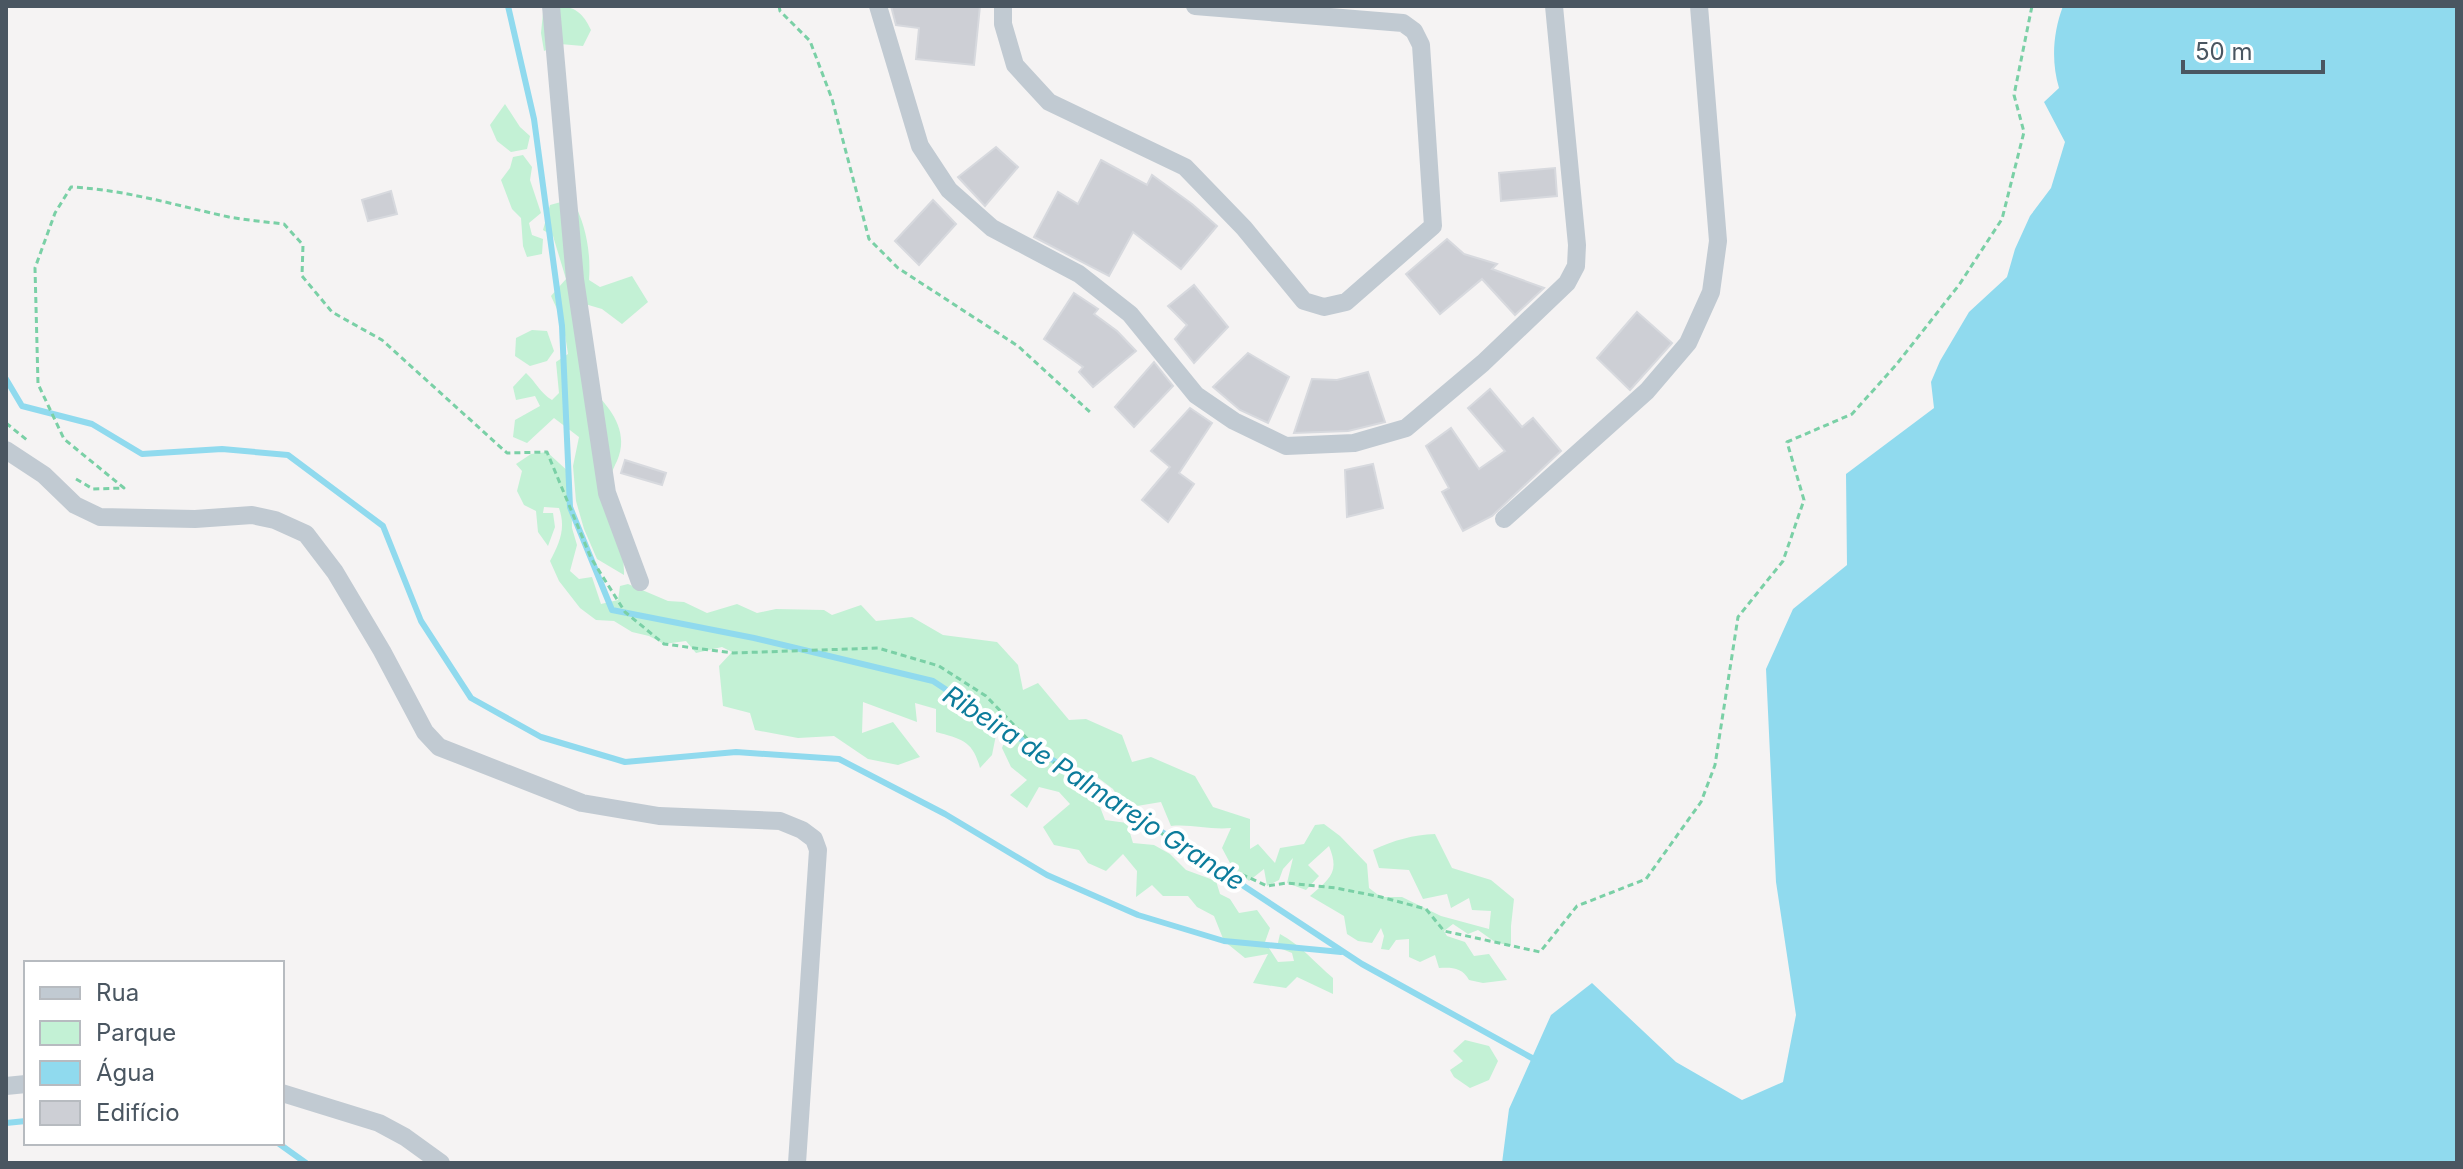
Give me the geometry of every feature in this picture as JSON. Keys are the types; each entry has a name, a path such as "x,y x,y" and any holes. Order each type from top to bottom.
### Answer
{"street":[{"path":"551,6 575,279 607,493 640,582"},
{"path":"878,6 920,146 949,190 992,228 1079,274 1130,314 1196,395 1234,421 1286,446 1354,443 1406,428 1483,363 1567,283 1576,266 1577,245 1554,6"},
{"path":"1003,6 1003,24 1015,65 1049,102 1185,167 1244,228 1304,301 1324,307 1346,302 1433,226 1421,45 1414,31 1403,23 1195,6"},
{"path":"1504,519 1647,391 1688,343 1711,292 1718,241 1699,6"},
{"path":"6,450 44,475 75,505 100,517 195,519 252,515 275,520 306,534 335,572 425,732 447,751 582,803 659,816 780,821 814,839 818,850 797,1163"},
{"path":"284,1094 379,1123 441,1163"}],"path":[{"path":"779,6 780,11 810,41 832,99 869,239 898,268 1018,346 1091,413"},
{"path":"67,474 93,489 124,488 64,439 38,384 35,268 55,213 71,187 108,189 230,217 284,224 303,245 302,276 332,312 382,340 507,453 547,452 591,558 625,612 664,644 733,653 878,648 939,666 986,696 1038,750 1085,787 1189,850 1267,886 1299,884 1381,897 1426,909 1444,931 1540,952 1577,906 1646,879 1701,802 1715,765 1738,617 1783,561 1804,500 1787,442 1852,414 1896,365 1959,285 2002,219 2024,132 2014,95 2032,6"},
{"path":"6,423 33,446"}],"green space":[{"path":"556,6 573,9 585,19 591,30 583,46 560,44 544,51 541,33 543,13"},
{"path":"505,104 530,136 527,149 511,152 497,141 490,125"},
{"path":"523,155 532,167 530,180 541,213 529,223 532,235 543,239 542,254 527,257 521,218 512,209 501,180 510,168 513,157"},
{"path":"572,199 586,238 589,280 600,287 632,276 648,302 622,324 602,309 585,304 584,382 614,417 621,438 621,449 608,483 607,496 624,575 597,559 584,529 576,501 573,466 579,437 554,418 527,443 513,437 515,420 540,406 535,396 516,400 513,387 526,373 552,400 559,393 556,362 568,354 563,322 551,296 566,279 553,236 543,230 550,205"},
{"path":"532,330 547,331 554,351 547,361 530,366 515,356 516,338"},
{"path":"547,452 571,474 572,528 577,545 570,571 579,579 592,577 601,604 618,600 620,586 628,584 668,601 684,602 707,613 737,604 757,613 776,609 824,610 832,615 861,605 876,621 912,617 943,635 997,642 1018,665 1023,690 1038,683 1069,720 1086,719 1122,735 1132,762 1151,757 1195,776 1213,807 1250,819 1250,849 1258,844 1275,863 1280,848 1304,844 1315,825 1324,824 1367,864 1369,888 1381,897 1402,897 1441,916 1489,929 1491,911 1472,910 1469,898 1451,908 1447,894 1423,899 1409,870 1379,868 1373,850 1388,843 1435,834 1452,868 1491,880 1514,899 1511,946 1495,942 1478,930 1468,934 1453,924 1444,931 1447,936 1465,942 1474,956 1489,954 1507,980 1483,983 1469,980 1457,969 1439,968 1435,955 1420,962 1409,957 1409,939 1396,940 1389,950 1381,949 1384,936 1381,928 1372,943 1358,941 1347,934 1344,916 1310,896 1333,869 1329,846 1308,865 1319,876 1306,890 1287,883 1293,858 1283,869 1279,880 1267,886 1264,869 1249,881 1230,863 1222,848 1231,828 1171,826 1161,802 1137,806 1119,800 1113,789 1097,777 1085,787 1097,799 1105,820 1127,823 1133,843 1154,845 1170,854 1186,870 1216,881 1220,894 1230,899 1239,913 1257,910 1270,928 1265,942 1278,962 1294,961 1292,953 1277,947 1280,934 1333,978 1333,994 1297,977 1286,988 1253,983 1268,954 1245,958 1224,941 1214,916 1197,907 1188,896 1163,896 1152,885 1136,897 1137,871 1123,854 1106,871 1088,863 1079,850 1054,845 1043,827 1070,804 1059,792 1039,787 1027,808 1010,795 1027,780 1011,767 1002,748 1012,721 997,730 992,755 980,768 974,752 965,742 936,732 936,709 915,703 917,722 863,702 862,733 893,722 920,757 898,765 868,759 834,736 798,738 755,730 750,713 723,706 719,666 732,652 722,647 696,653 686,641 664,644 632,632 614,621 596,620 580,608 559,581 550,561 561,535 559,508 544,507 543,513 553,513 555,527 548,546 538,532 536,511 524,505 517,491 522,471 516,464 531,454"},
{"path":"1465,1040 1489,1046 1498,1061 1489,1080 1470,1088 1454,1077 1450,1070 1463,1061 1453,1051"}],"water":[{"path":"2063,6 2457,6 2457,1163 1502,1163 1509,1109 1551,1015 1592,983 1676,1062 1742,1100 1783,1082 1796,1015 1776,882 1766,669 1793,609 1847,565 1846,474 1934,408 1931,382 1940,361 1969,312 2007,277 2030,216 2051,188 2065,142 2044,102 2059,88 2054,47"}],"building":[{"path":"891,6 980,6 974,65 916,59 919,28 896,25"},
{"path":"996,147 1018,167 985,206 958,177"},
{"path":"1101,160 1147,185 1152,175 1217,226 1181,269 1133,232 1109,276 1034,237 1058,192 1078,204"},
{"path":"1555,168 1557,196 1501,201 1499,173"},
{"path":"391,191 397,214 368,221 362,200"},
{"path":"933,200 956,224 919,265 895,241"},
{"path":"1447,239 1464,254 1497,264 1492,269 1544,288 1515,315 1482,279 1440,314 1406,274"},
{"path":"1194,285 1228,327 1194,363 1175,339 1187,325 1168,306"},
{"path":"1074,293 1098,309 1094,314 1117,331 1136,351 1093,387 1079,372 1083,367 1044,339"},
{"path":"1637,312 1672,343 1630,390 1597,358"},
{"path":"1248,353 1289,377 1268,423 1240,410 1213,387"},
{"path":"1154,362 1173,386 1134,427 1115,407"},
{"path":"1368,372 1385,422 1348,431 1294,433 1312,379 1337,380"},
{"path":"1490,389 1522,427 1533,418 1561,451 1492,516 1463,531 1442,492 1449,488 1426,446 1451,428 1479,469 1505,451 1468,408"},
{"path":"1190,408 1212,423 1179,473 1194,484 1168,522 1142,500 1170,467 1151,451"},
{"path":"625,460 666,473 662,485 621,473"},
{"path":"1373,464 1383,508 1347,517 1345,470"}],"waterway":[{"name":"Ribeira de Palmarejo Grande","path":"508,6 534,119 562,326 570,507 612,610 754,638 933,681 1362,964 1532,1058"},
{"path":"6,379 22,406 92,424 142,454 222,449 288,455 383,526 421,621 471,698 541,737 625,762 736,752 839,759 945,814 1047,875 1138,915 1224,941 1341,952"},
{"path":"6,1123 24,1121"},
{"path":"281,1145 306,1163"}]}
